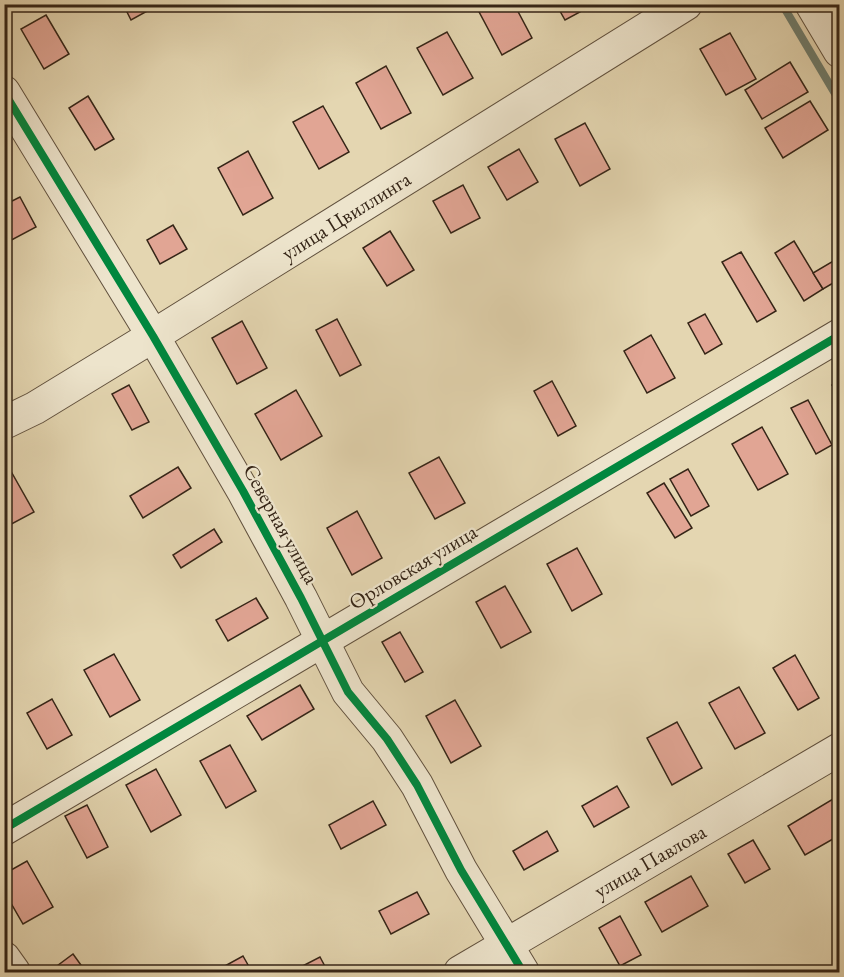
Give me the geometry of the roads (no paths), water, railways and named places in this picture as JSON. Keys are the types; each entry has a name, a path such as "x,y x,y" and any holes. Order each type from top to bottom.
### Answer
{"street":[{"name":"улица Цвиллинга","path":"4,423 35,408 153,336 686,4"},
{"path":"812,4 840,51"},
{"name":"Северная улица","path":"4,92 153,336 243,491 302,598 348,692 387,739 417,785 461,870 523,972"},
{"name":"Орловская улица","path":"4,829 840,335"},
{"name":"улица Павлова","path":"460,972 840,749"},
{"path":"4,958 14,972"}],"waterway":[{"path":"782,4 840,102"}]}
